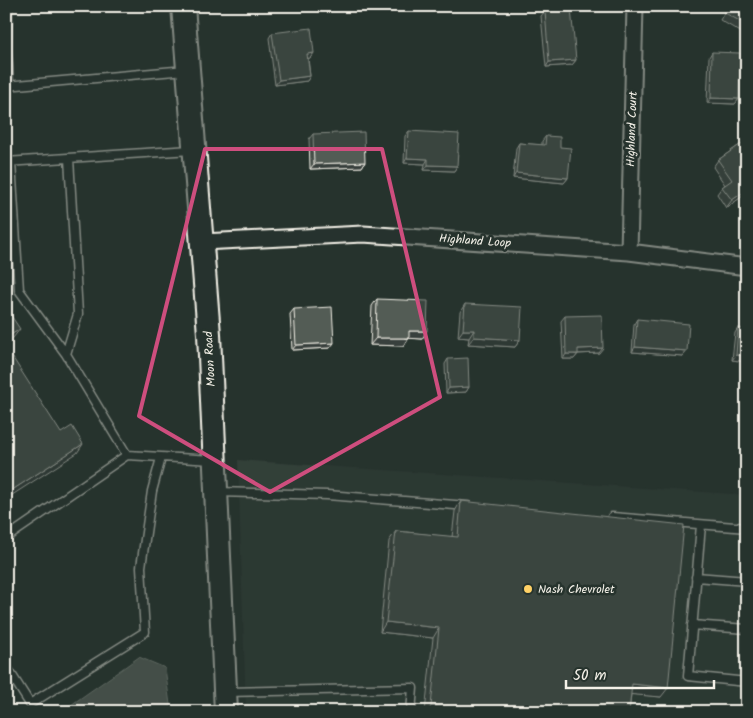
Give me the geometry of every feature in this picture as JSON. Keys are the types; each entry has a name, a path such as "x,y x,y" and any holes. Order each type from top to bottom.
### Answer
{"street":[{"name":"Moon Road","path":"183,6 202,242 215,460 225,702"},
{"name":"Highland Court","path":"629,252 635,6"},
{"name":"Highland Loop","path":"202,242 363,234 629,252 747,267"}],"lane":[{"path":"8,6 8,86 188,70"},
{"path":"127,456 66,354 19,290 8,162 194,149"},
{"path":"66,354 78,314 69,158"},
{"path":"6,538 127,456 215,460"},
{"path":"6,666 30,704 145,632 141,567 152,491 161,458"},
{"path":"216,492 327,495 474,506"},
{"path":"602,517 747,528"},
{"path":"701,524 688,676 747,682"},
{"path":"696,576 747,581"},
{"path":"692,624 747,629"},
{"path":"225,702 413,688 411,712"}],"highlighted area":[{"path":"205,149 382,149 440,397 270,492 139,416"}],"shaded area":[{"path":"238,460 747,495 747,712 246,712"},
{"path":"139,657 165,668 171,712 61,712"}],"building":[{"path":"729,6 747,6 747,25 725,13"},
{"path":"571,9 576,60 549,62 545,11"},
{"path":"311,28 314,53 307,54 310,76 279,80 272,33"},
{"path":"712,52 740,53 739,99 711,98"},
{"path":"409,131 459,134 457,166 428,165 428,159 407,158"},
{"path":"364,132 365,162 314,164 313,134"},
{"path":"546,136 560,137 560,147 571,148 568,178 516,173 519,143 545,145"},
{"path":"747,140 747,190 732,200 722,187 732,180 718,160"},
{"path":"377,299 428,301 427,331 409,331 409,338 376,338"},
{"path":"465,304 522,307 520,340 474,337 474,330 463,330"},
{"path":"332,307 334,343 296,345 294,309"},
{"path":"6,308 20,329 6,338"},
{"path":"602,315 603,348 578,349 578,354 566,354 565,316"},
{"path":"637,319 689,324 687,351 635,347"},
{"path":"738,328 747,329 747,356 736,355"},
{"path":"11,355 61,433 72,426 83,444 6,494 6,358"},
{"path":"468,358 469,387 449,388 448,359"},
{"name":"Nash Chevrolet","path":"461,501 684,525 668,688 632,684 629,712 475,712 431,706 439,628 386,622 396,531 458,537"}],"place":[{"name":"Nash Chevrolet","path":"528,589"}]}
